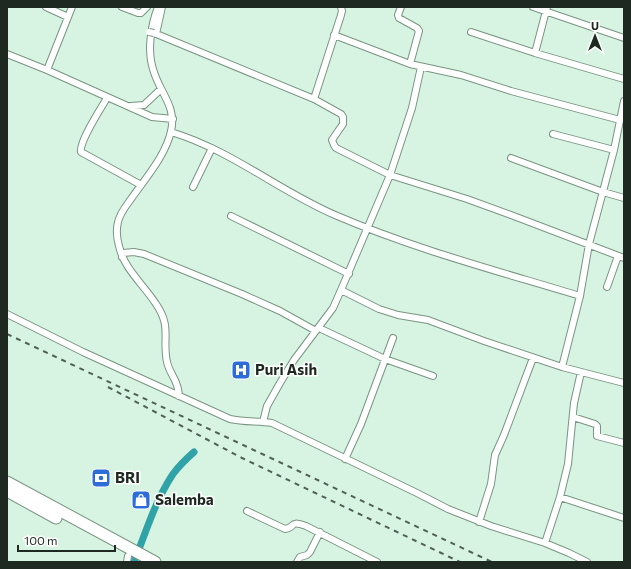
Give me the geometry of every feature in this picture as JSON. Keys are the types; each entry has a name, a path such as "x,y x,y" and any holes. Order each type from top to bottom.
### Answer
{"highway":[{"path":"7,482 130,556"},
{"path":"7,491 130,556 147,560"}],"street":[{"path":"46,7 68,17"},
{"path":"47,70 72,7"},
{"path":"122,7 138,13 141,13 147,7"},
{"path":"158,7 153,33 152,69 170,106 173,119 171,132 166,147 121,214 118,222 117,236 137,280 156,304 164,318 167,332 167,361 179,386 179,396"},
{"path":"153,33 162,7"},
{"path":"314,99 342,11 341,7"},
{"path":"401,7 398,15 399,18 417,28 419,31 410,64"},
{"path":"533,7 546,10 624,38"},
{"path":"535,53 546,10"},
{"path":"471,32 535,53 624,79"},
{"path":"153,33 314,99 341,114 343,117 343,124 332,140 336,148 390,175 467,199 621,257 607,287"},
{"path":"334,35 410,64 461,75 511,91 620,120"},
{"path":"7,54 156,118 173,119"},
{"path":"263,422 267,406 294,360 333,308 390,175 412,108 421,67"},
{"path":"126,106 144,105 161,90"},
{"path":"107,98 88,131 80,150 81,152 141,185"},
{"path":"562,367 580,296 589,244 614,150 624,101"},
{"path":"171,132 191,138 222,152 302,199 334,215 438,253 580,296"},
{"path":"553,134 614,150"},
{"path":"192,187 212,148"},
{"path":"511,158 603,192 624,198"},
{"path":"231,216 348,274"},
{"path":"125,254 144,254 242,294 317,330 385,359 433,376"},
{"path":"341,290 380,309 428,320 533,358 624,383"},
{"path":"7,314 83,352 230,419 263,422 277,426 448,509 479,522 546,543 587,562"},
{"path":"345,459 361,424 393,338"},
{"path":"479,522 490,488 495,455 533,358"},
{"path":"546,543 568,464 574,403 581,372"},
{"path":"573,417 595,424 597,426 597,436 624,443"},
{"path":"560,497 624,518"},
{"path":"246,510 285,529 289,528 293,523 296,523 320,532 376,562"},
{"path":"297,562 300,557 310,552 320,532"}],"waterway":[{"path":"134,562 161,495 173,474 194,452"}],"railway":[{"path":"7,334 492,562"},
{"path":"108,387 242,458 460,562"}],"place":[{"name":"Puri Asih","path":"241,370"},
{"name":"BRI","path":"101,478"},
{"name":"Salemba","path":"141,500"}]}
